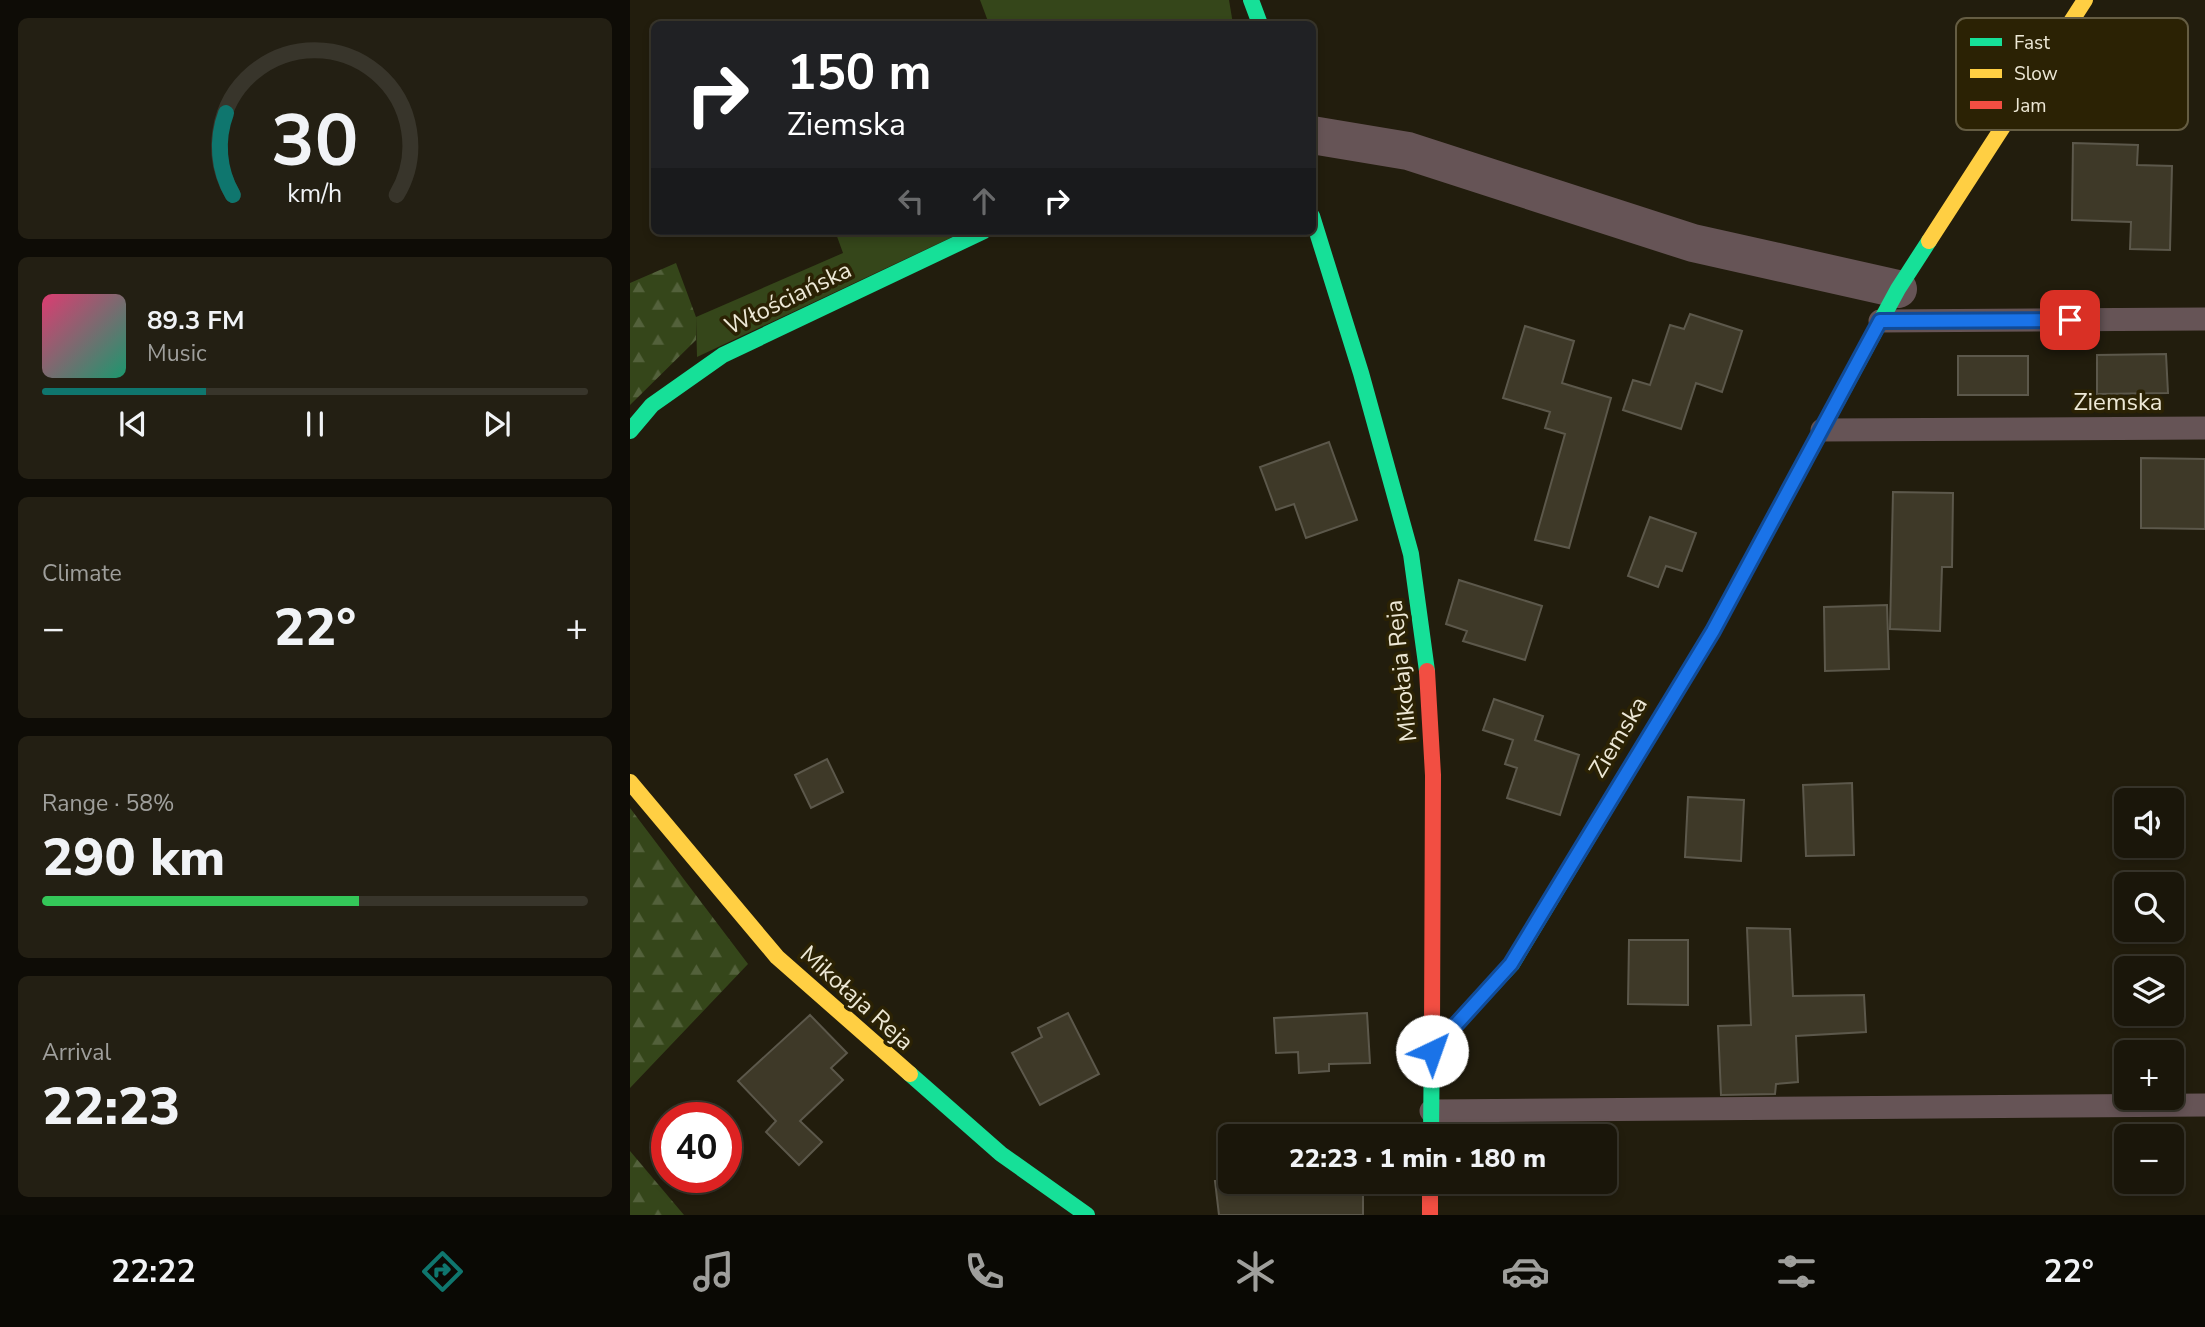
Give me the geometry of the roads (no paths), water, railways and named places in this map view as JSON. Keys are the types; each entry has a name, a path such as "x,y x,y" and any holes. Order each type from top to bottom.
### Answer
{"street":[{"path":"1251,0 1259,21"},
{"name":"Ziemska","path":"2073,18 2085,0"},
{"name":"Ziemska","path":"1432,1051 1511,964 1713,631 1889,305 2001,130"},
{"path":"1316,136 1408,151 1889,305"},
{"name":"Mikołaja Reja","path":"1316,229 1362,373 1411,554 1426,653 1433,775 1431,1124"},
{"name":"Włościańska","path":"630,431 652,405 723,355 976,235"},
{"name":"Mikołaja Reja","path":"630,782 777,957 1001,1154 1087,1215"},
{"path":"1430,1194 1430,1215"}],"lane":[{"path":"1889,305 2205,319"},
{"name":"Ziemska","path":"1822,430 2205,428"},
{"path":"1431,1111 2205,1105"}]}
